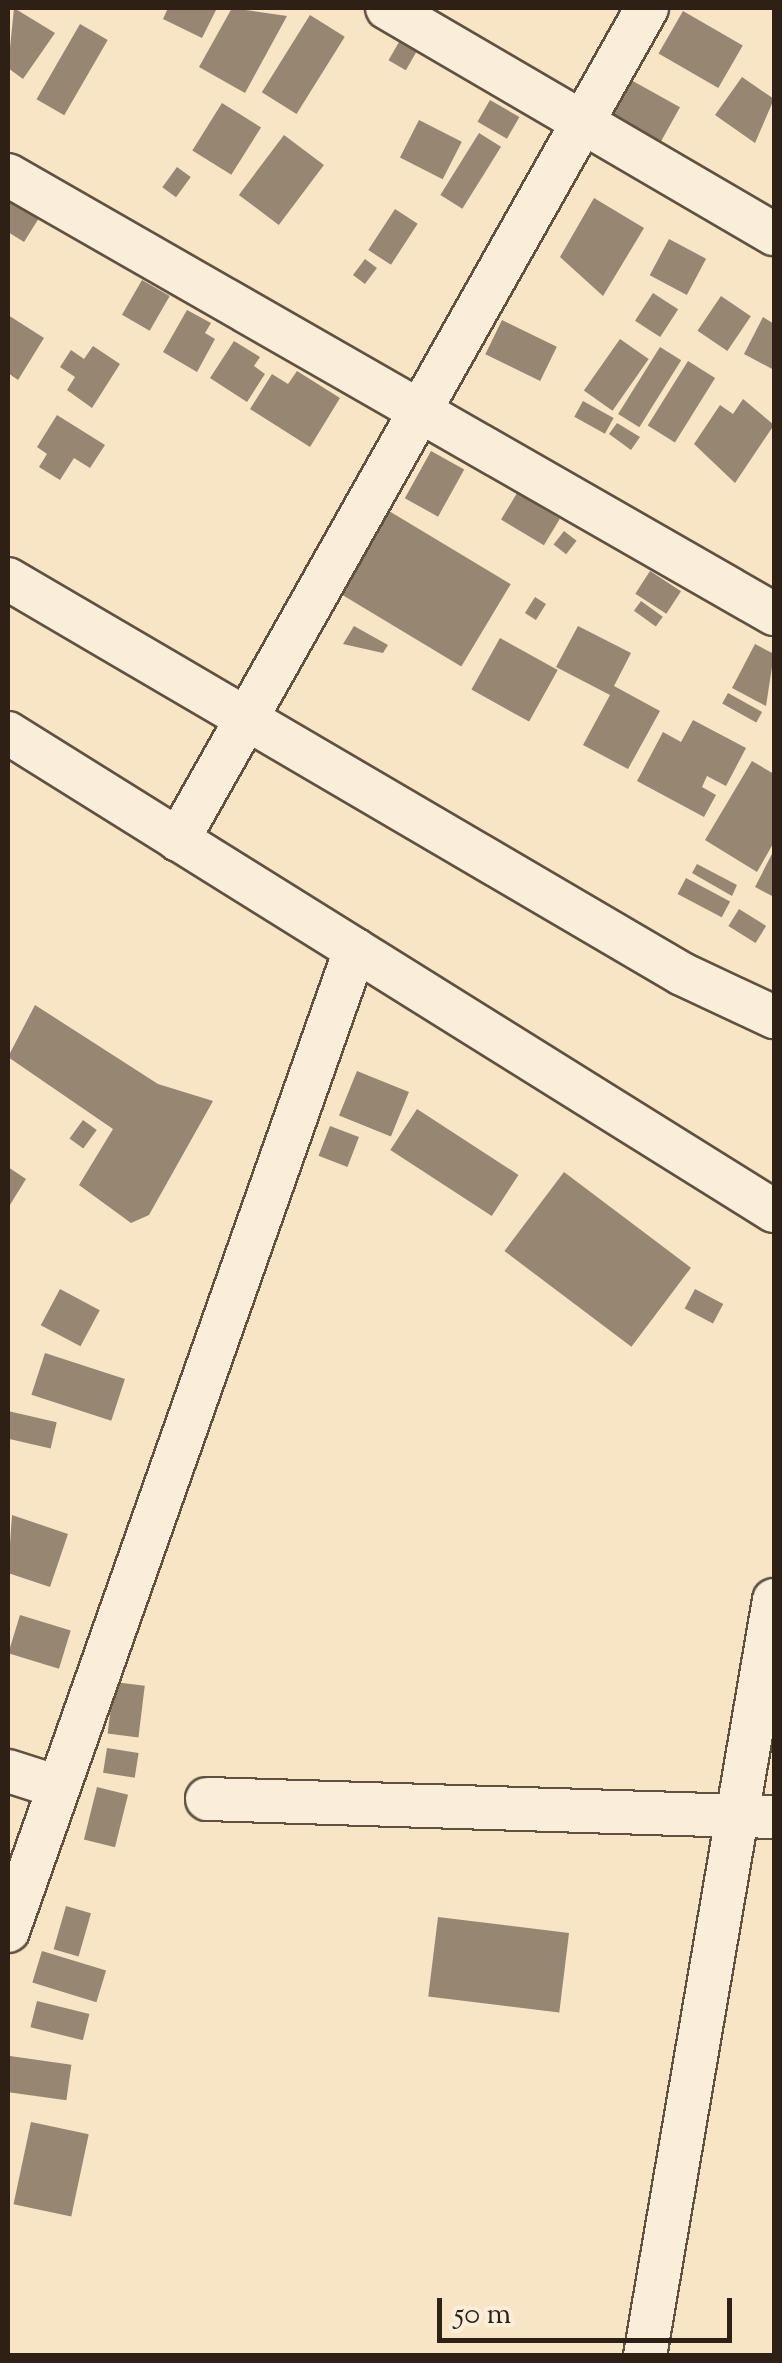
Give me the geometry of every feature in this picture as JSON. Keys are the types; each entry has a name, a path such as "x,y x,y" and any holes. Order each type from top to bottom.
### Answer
{"street":[{"path":"386,8 774,234"},
{"path":"178,840 245,730 648,8"},
{"path":"8,175 774,614"},
{"path":"8,579 245,730 682,974 774,1017"},
{"path":"8,733 774,1211"},
{"path":"8,1931 55,1786 355,950"},
{"path":"645,2356 756,1815 774,1600"},
{"path":"8,1771 55,1786"},
{"path":"207,1800 756,1815"}],"building":[{"path":"14,8 55,33 23,79 8,68"},
{"path":"168,8 217,8 202,38 163,19"},
{"path":"232,8 287,16 245,93 199,67"},
{"path":"683,11 743,46 718,88 658,53"},
{"path":"310,15 345,37 297,114 262,92"},
{"path":"80,24 108,40 64,115 37,99"},
{"path":"399,42 416,52 406,70 388,60"},
{"path":"742,77 774,99 755,143 715,115"},
{"path":"631,80 680,107 659,145 610,118"},
{"path":"490,100 519,117 507,139 478,122"},
{"path":"222,103 261,127 231,175 192,150"},
{"path":"419,120 462,142 443,179 400,157"},
{"path":"479,133 501,147 462,209 440,195"},
{"path":"284,135 324,165 279,225 239,195"},
{"path":"177,167 191,177 176,197 162,187"},
{"path":"594,198 644,228 603,296 560,257"},
{"path":"8,199 39,218 24,242 8,232"},
{"path":"395,209 418,224 391,265 368,250"},
{"path":"669,239 706,259 687,295 650,275"},
{"path":"365,259 377,268 365,284 353,275"},
{"path":"142,280 170,296 150,331 122,315"},
{"path":"653,293 678,309 660,337 635,321"},
{"path":"721,296 751,316 727,351 698,331"},
{"path":"187,310 211,323 205,333 215,339 197,372 163,352"},
{"path":"8,315 44,338 18,380 8,373"},
{"path":"763,317 774,324 774,370 744,354"},
{"path":"502,320 557,347 540,381 485,354"},
{"path":"620,339 649,359 613,411 584,391"},
{"path":"234,341 260,357 254,366 265,374 247,402 210,378"},
{"path":"93,346 120,364 92,408 67,390 75,377 60,367 71,350 84,359"},
{"path":"660,347 681,360 639,427 618,414"},
{"path":"688,361 715,378 675,442 648,425"},
{"path":"297,371 340,398 310,447 250,409 272,374 288,384"},
{"path":"743,399 774,425 735,483 694,444 720,405 733,414"},
{"path":"583,401 614,418 605,434 574,417"},
{"path":"57,415 105,445 90,468 74,458 60,480 39,467 47,454 37,447"},
{"path":"617,423 640,437 631,450 609,434"},
{"path":"431,451 464,469 438,517 405,498"},
{"path":"517,493 560,519 544,545 501,520"},
{"path":"389,511 511,584 461,666 340,593"},
{"path":"564,531 577,541 566,554 554,544"},
{"path":"650,571 681,591 666,614 635,594"},
{"path":"535,597 546,604 536,620 525,613"},
{"path":"641,601 663,617 656,627 634,611"},
{"path":"354,626 388,645 383,653 343,644"},
{"path":"578,626 631,653 614,686 660,711 628,769 583,745 610,695 556,667"},
{"path":"500,638 558,670 529,722 471,690"},
{"path":"755,644 774,654 766,706 732,688"},
{"path":"728,693 762,712 756,722 722,703"},
{"path":"693,720 746,748 726,786 707,776 702,787 716,795 704,817 637,781 663,732 681,742"},
{"path":"752,761 774,774 774,842 757,872 705,840"},
{"path":"774,850 774,897 755,887"},
{"path":"697,864 737,885 732,896 692,873"},
{"path":"686,878 730,901 722,917 678,894"},
{"path":"739,909 766,926 756,943 728,926"},
{"path":"35,1005 158,1084 213,1101 149,1215 131,1223 79,1185 113,1129 8,1057"},
{"path":"357,1071 409,1092 391,1136 339,1116"},
{"path":"417,1109 518,1175 492,1216 390,1150"},
{"path":"83,1120 97,1130 83,1149 69,1139"},
{"path":"330,1126 359,1137 347,1167 319,1156"},
{"path":"8,1167 26,1179 8,1208"},
{"path":"564,1172 691,1268 631,1347 504,1251"},
{"path":"60,1289 100,1310 80,1346 41,1325"},
{"path":"695,1289 723,1304 713,1323 685,1308"},
{"path":"45,1353 125,1379 111,1421 31,1395"},
{"path":"8,1411 57,1422 51,1449 8,1439"},
{"path":"12,1515 68,1534 50,1587 8,1573"},
{"path":"20,1615 71,1630 59,1669 8,1653"},
{"path":"114,1682 145,1686 138,1737 108,1734"},
{"path":"107,1748 139,1753 135,1778 103,1773"},
{"path":"97,1787 128,1795 115,1847 84,1839"},
{"path":"66,1906 91,1913 79,1956 54,1949"},
{"path":"438,1917 569,1933 559,2012 428,1996"},
{"path":"42,1951 106,1971 96,2002 32,1983"},
{"path":"37,2001 89,2014 83,2040 30,2027"},
{"path":"10,2056 71,2065 66,2100 8,2092"},
{"path":"31,2122 89,2134 71,2216 14,2204"}]}
